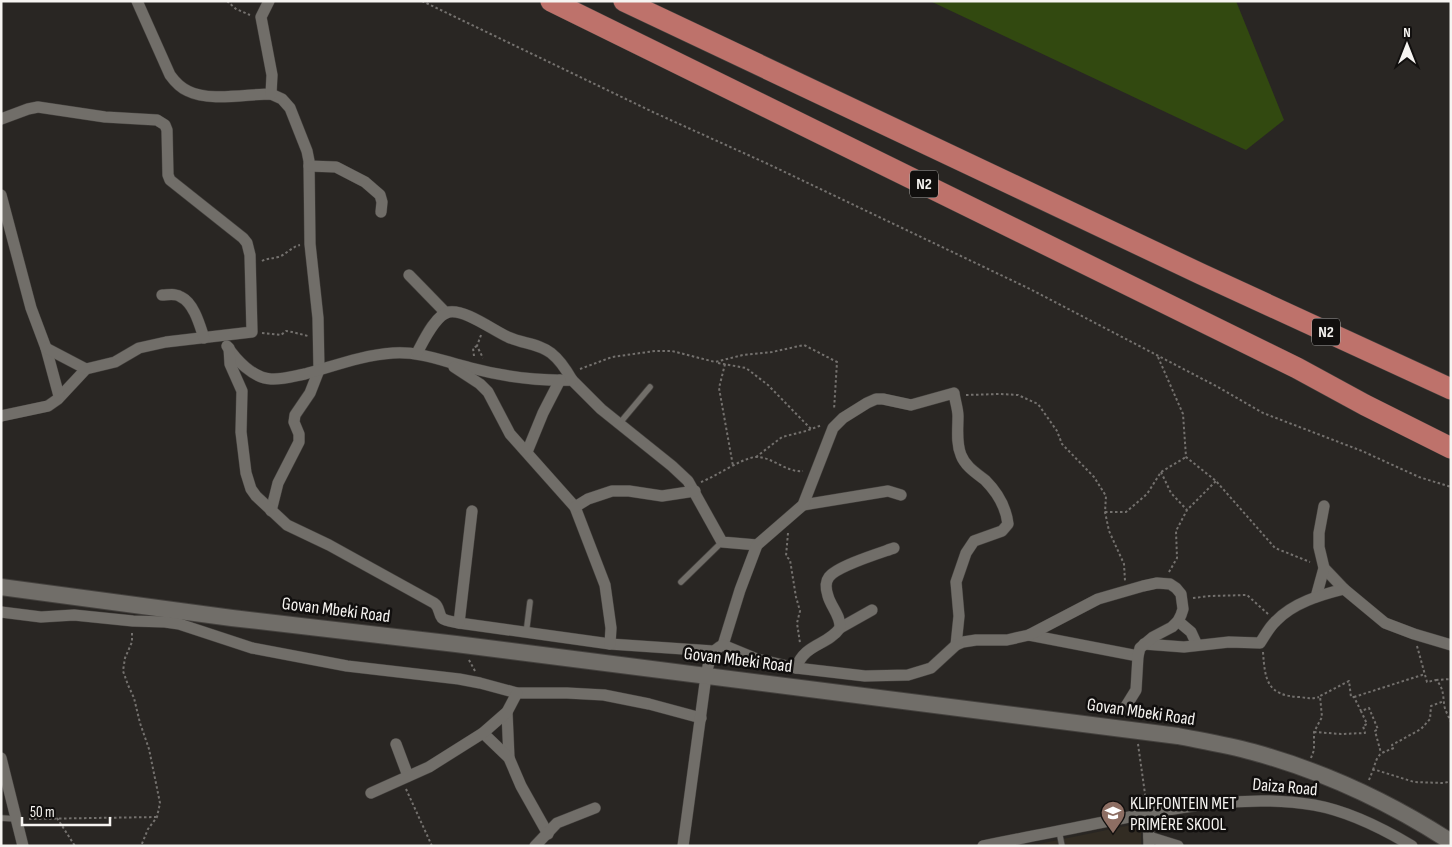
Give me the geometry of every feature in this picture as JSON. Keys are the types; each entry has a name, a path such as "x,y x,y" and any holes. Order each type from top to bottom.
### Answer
{"highway":[{"name":"N2","path":"550,1 1297,368 1451,436"},
{"name":"N2","path":"624,1 1201,274 1451,389"},
{"path":"1297,368 1451,448"}],"main road":[{"name":"Govan Mbeki Road","path":"1,587 232,618 1178,736 1252,752 1307,770 1412,818 1451,842"}],"street":[{"path":"137,1 170,75 182,87 188,91 204,95 271,94 277,96 287,103 294,114 307,151 310,166 310,244 318,318 319,370 310,393 295,415 294,422 299,434 299,442 278,483 271,511"},
{"path":"269,1 261,17 272,75 271,94"},
{"path":"1,119 28,108 38,107 69,113 158,120 166,125 168,175 170,180 243,238 249,250 252,332 148,345 139,348 115,362 86,369 48,406 1,416"},
{"path":"310,166 336,167 365,182 380,195 382,202 381,212"},
{"path":"1,195 31,308 46,348 60,396"},
{"path":"409,275 446,313"},
{"path":"162,295 175,294 187,302 193,311 204,338"},
{"path":"417,353 436,321 446,313 454,312 485,324 507,337 533,344 551,353 567,378 601,409 672,466 693,488 722,542 756,545"},
{"path":"223,335 229,348 246,367 260,377 269,379 295,376 344,362 392,353 417,353 446,362 515,378 567,378"},
{"path":"46,348 86,369"},
{"path":"229,348 230,364 242,392 241,432 246,473 251,489 271,511 292,528 329,545 437,604 443,618 459,623 526,634 610,644 718,648 756,659 798,664 865,676 908,675 931,668 956,645 970,640 1006,640 1029,635 1098,600 1126,591 1163,583 1176,588 1182,600 1183,609 1178,621 1172,627 1153,636 1144,644 1138,656 1136,690 1123,711"},
{"path":"446,362 480,384 488,392 507,429 575,507 605,585 611,621 610,644"},
{"path":"527,452 543,413 567,378"},
{"path":"683,846 710,657 718,648 756,545 803,505 833,425 866,403 876,399 911,405 954,393 958,414 958,437 961,454 970,468 986,481 1000,498 1006,511 1008,524 1002,532 974,541 966,552 956,582 959,616 956,645"},
{"path":"575,507 588,499 612,490 629,490 662,496 693,488"},
{"path":"803,505 888,491 901,495"},
{"path":"1316,597 1324,568 1319,546 1319,533 1324,506"},
{"path":"459,623 472,511"},
{"path":"840,628 838,616 828,595 826,583 828,578 841,569 894,548"},
{"path":"1324,568 1344,589 1385,623 1451,645"},
{"path":"1144,644 1172,647 1228,642 1260,643 1275,621 1316,597 1344,589"},
{"path":"798,664 806,652 833,636 840,628 872,610"},
{"path":"1,612 34,616 74,615 133,622 179,624 252,648 347,666 480,682 517,693 567,693 604,696 649,704 700,718"},
{"path":"1178,621 1191,632 1197,645"},
{"path":"1029,635 1138,656"},
{"path":"371,793 445,758 483,732 507,712 517,693"},
{"path":"507,712 509,758 521,786 548,834"},
{"path":"483,732 509,758"},
{"path":"396,744 405,778"},
{"path":"1,758 23,846"},
{"name":"Daiza Road","path":"983,846 1212,803 1245,801 1289,802 1316,806 1350,816 1382,829 1412,846"},
{"path":"536,846 562,821 595,808"},
{"path":"1148,814 1149,842 1178,846"}],"lane":[{"path":"619,424 650,387"},
{"path":"681,582 722,542"},
{"path":"526,634 530,602"},
{"path":"1,818 16,819"},
{"path":"1059,831 1062,846"}],"path":[{"path":"227,1 231,6 245,14 261,17"},
{"path":"422,1 655,113 785,172 1012,280 1158,355 1270,417 1362,451 1420,477 1451,487"},
{"path":"250,271 265,259 280,257 297,245 310,244"},
{"path":"485,324 477,346 489,372"},
{"path":"252,332 281,335 286,331 311,337 318,334"},
{"path":"693,488 744,460 756,457 782,437 818,426 833,425 837,362 804,345 772,352 743,355 715,362"},
{"path":"567,378 612,356 672,350 746,368 768,385 811,429"},
{"path":"1158,355 1183,414 1186,457 1216,481 1275,548 1324,568"},
{"path":"725,364 719,388 733,466"},
{"path":"954,393 972,396 1018,395 1038,404 1057,431 1062,444 1094,477 1106,496 1105,512 1109,530 1124,564 1126,591"},
{"path":"756,457 783,465 792,471"},
{"path":"1105,512 1126,512 1147,494 1161,472 1186,457"},
{"path":"1161,472 1171,493 1187,510"},
{"path":"1163,583 1177,558 1176,531 1187,510 1216,481"},
{"path":"780,524 787,529 788,533 786,556 790,560 800,611 797,623 800,643 798,664"},
{"path":"1182,600 1210,596 1247,595 1275,621"},
{"path":"133,622 132,642 125,658 123,671 134,698 149,749 160,803 157,817 148,828 141,846"},
{"path":"1414,634 1427,682 1451,678"},
{"path":"1260,643 1263,650 1265,674 1269,685 1277,692 1295,697 1314,699 1349,681 1351,697 1354,697 1367,724 1363,726 1365,733 1314,732"},
{"path":"459,645 472,664 480,682"},
{"path":"1354,697 1425,674"},
{"path":"1436,680 1440,684 1445,696 1444,702 1451,722"},
{"path":"1307,770 1314,750 1314,732 1322,717 1320,696"},
{"path":"1363,794 1374,770 1377,756 1394,748 1392,745 1421,729 1430,719 1431,706 1444,702"},
{"path":"1361,711 1369,708 1372,712 1378,727 1375,731 1381,753"},
{"path":"1140,730 1138,746 1148,814"},
{"path":"1374,770 1414,782 1444,783 1451,781"},
{"path":"405,778 432,846"},
{"path":"16,819 157,817"},
{"path":"57,818 75,846"}],"shaded area":[{"name":"KLIPFONTEIN MET PRIMÊRE SKOOL","path":"1141,823 1141,846 1029,846"}],"green space":[{"path":"930,1 1236,1 1284,120 1246,150"}],"place":[{"name":"KLIPFONTEIN MET PRIMÊRE SKOOL","path":"1113,834"}]}
